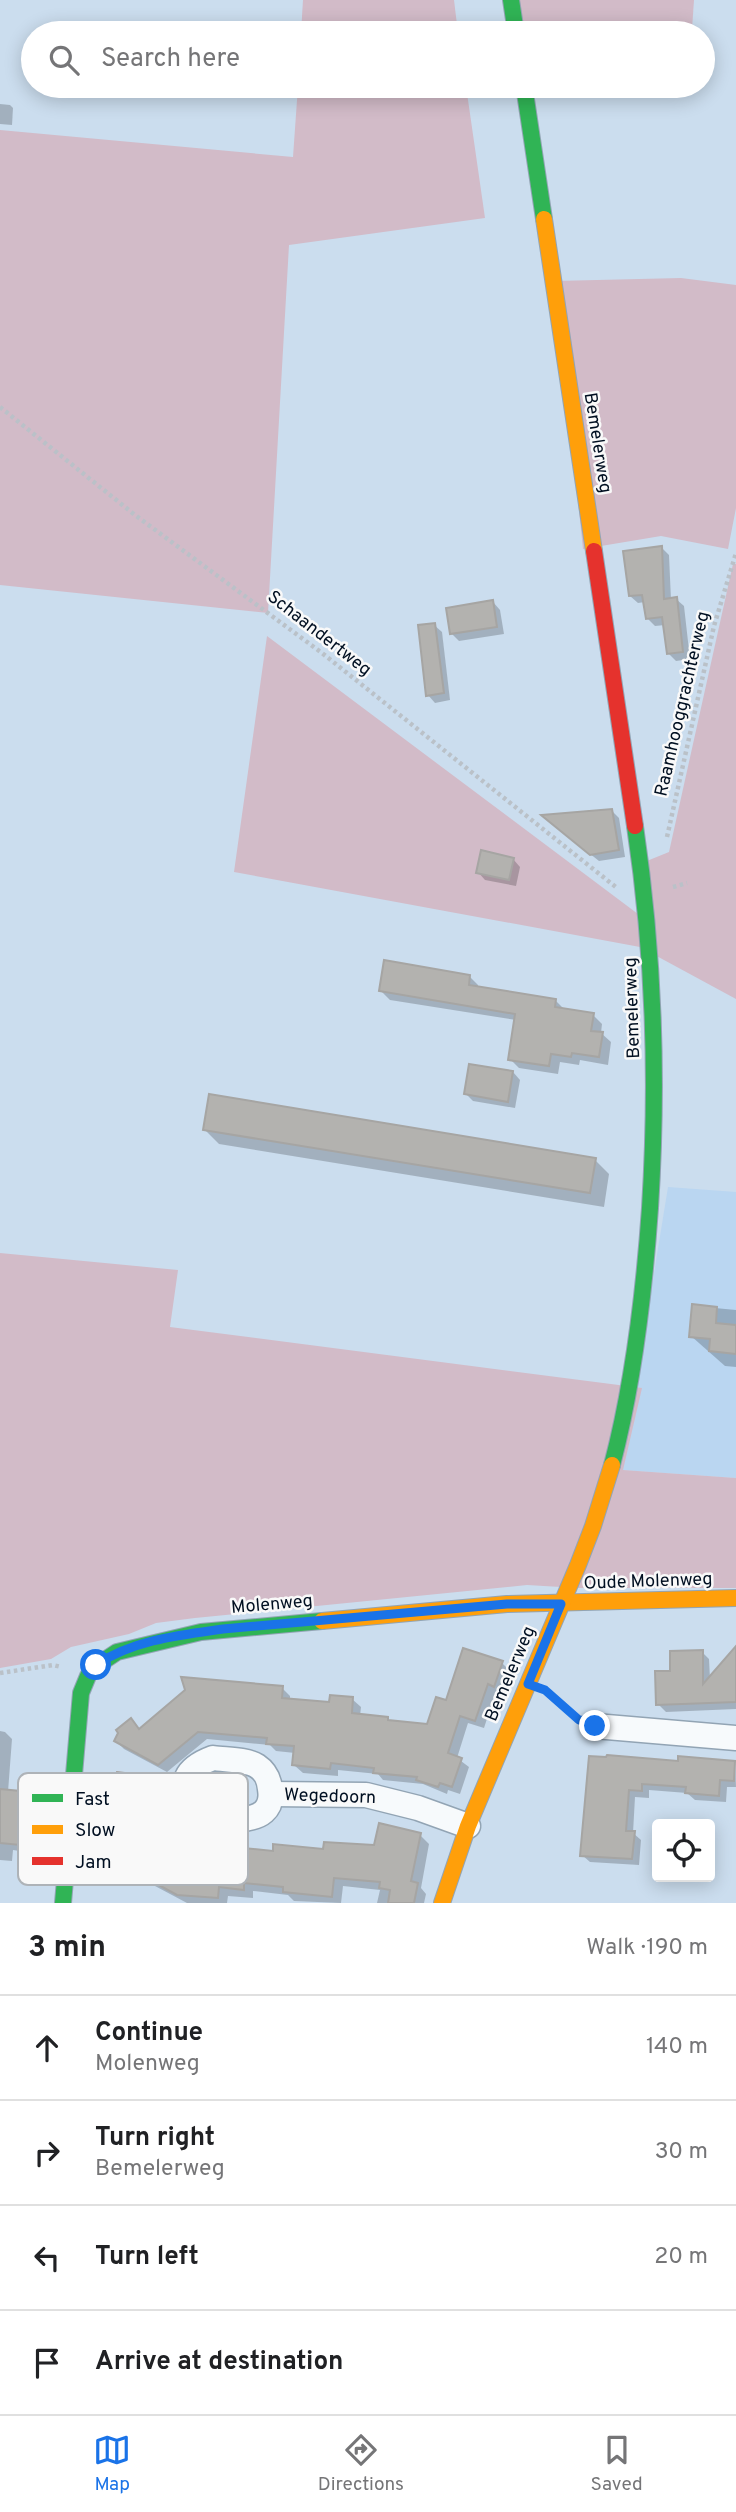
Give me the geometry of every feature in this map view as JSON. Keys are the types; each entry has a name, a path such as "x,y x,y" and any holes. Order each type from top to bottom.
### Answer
{"street":[{"path":"511,0 514,21"},
{"name":"Bemelerweg","path":"442,1903 468,1826 578,1569 605,1493 631,1383 654,1152 651,952 645,890 526,98"},
{"name":"Oude Molenweg","path":"561,1604 736,1598"},
{"name":"Molenweg","path":"88,1676 96,1665 117,1652 201,1632 507,1604 561,1604"},
{"path":"73,1773 79,1704 88,1676"},
{"path":"595,1726 736,1738"},
{"name":"Wegedoorn","path":"271,1794 366,1795 392,1800 468,1826"},
{"path":"63,1903 64,1885"}],"path":[{"name":"Schaandertweg","path":"0,407 146,523 322,653 617,888"},
{"name":"Raamhooggrachterweg","path":"665,850 714,626 733,574 736,553"},
{"path":"0,1673 52,1665 76,1669 88,1676"},
{"path":"528,1684 545,1690 579,1720 590,1721 595,1726"}],"shaded area":[{"path":"303,0 454,0 457,21 302,21"},
{"path":"515,0 694,0 693,21 518,21"},
{"path":"297,98 468,98 485,218 289,245 268,613 0,585 0,130 293,157"},
{"path":"681,278 736,285 736,508 728,549 661,536 583,549 555,281"},
{"path":"733,564 736,564 736,999 640,947 234,872 267,636 638,914 632,867 669,852"},
{"path":"668,1187 736,1192 736,1478 622,1470"},
{"path":"0,1253 178,1270 170,1327 642,1388 623,1470 736,1478 736,1588 578,1588 527,1585 195,1618 156,1623 129,1634 71,1647 51,1659 0,1668"}],"building":[{"path":"662,546 664,599 677,597 683,652 667,654 662,617 646,619 642,595 629,596 623,551"},
{"path":"493,600 497,627 450,634 446,608"},
{"path":"435,623 444,693 426,696 418,625"},
{"path":"612,809 619,850 590,855 541,815"},
{"path":"481,850 514,858 509,880 476,873"},
{"path":"384,960 470,975 469,985 556,999 555,1007 594,1013 591,1031 603,1032 599,1057 572,1053 571,1057 551,1054 549,1066 508,1060 515,1014 379,991"},
{"path":"469,1064 513,1071 508,1102 464,1094"},
{"path":"209,1094 596,1158 590,1193 203,1130"},
{"path":"692,1304 717,1307 716,1323 736,1325 736,1354 709,1351 710,1339 689,1337"},
{"path":"736,1646 736,1702 656,1705 655,1671 670,1671 670,1651 703,1650 703,1684"},
{"path":"463,1648 503,1661 494,1687 488,1684 475,1721 460,1716 448,1753 462,1758 452,1787 440,1783 438,1787 416,1780 417,1777 373,1773 374,1768 331,1763 330,1769 292,1765 294,1746 266,1744 267,1738 198,1732 158,1765 114,1741 118,1733 116,1730 131,1718 139,1729 185,1690 181,1677 283,1686 282,1698 329,1702 330,1695 353,1697 352,1713 427,1724 436,1697 446,1700"},
{"path":"589,1756 678,1761 678,1756 735,1761 734,1781 720,1780 719,1796 685,1793 686,1787 642,1784 642,1791 629,1790 626,1831 635,1831 632,1859 580,1856"},
{"path":"0,1789 18,1791 18,1845 0,1843"},
{"path":"379,1823 421,1833 411,1881 418,1883 414,1903 388,1903 390,1890 379,1888 380,1882 334,1878 332,1897 283,1892 283,1887 248,1883 248,1848 273,1851 273,1844 323,1849 324,1842 374,1845"},
{"path":"159,1885 244,1885 244,1890 219,1887 218,1898 177,1895"}],"traffic: fast":[{"path":"511,0 514,21"},
{"path":"526,98 544,219"},
{"path":"612,1465 626,1402 641,1305 648,1241 654,1113 650,969 635,826"},
{"path":"74,1773 81,1693 88,1676 96,1666 117,1652 201,1632 322,1621"},
{"path":"63,1903 65,1885"}],"traffic: slow":[{"path":"544,219 594,551"},
{"path":"442,1903 468,1826 578,1565 612,1465"},
{"path":"322,1621 507,1604 736,1598"}],"traffic: jam":[{"path":"594,551 635,826"}],"route":[{"path":"96,1665 128,1648 181,1635 223,1629 507,1604 561,1604 528,1684 545,1690 579,1720 590,1721 595,1726"}]}
